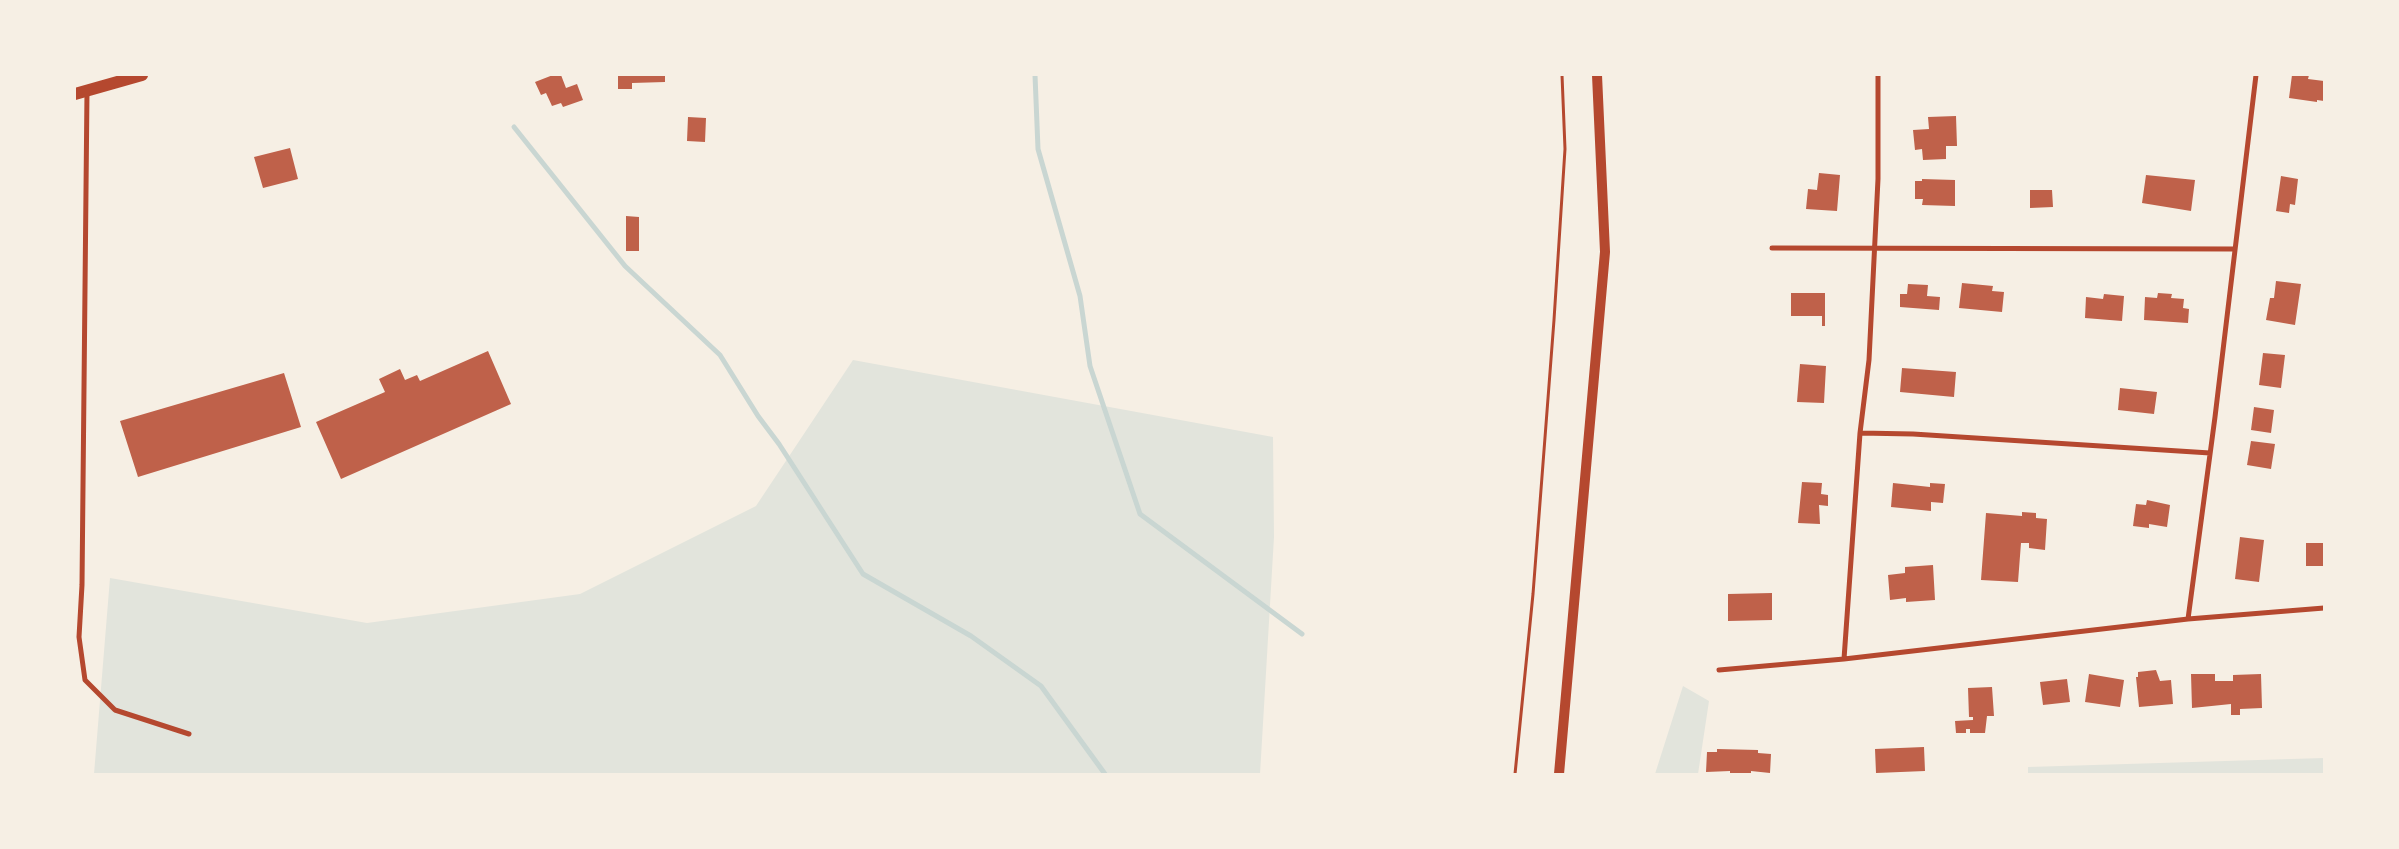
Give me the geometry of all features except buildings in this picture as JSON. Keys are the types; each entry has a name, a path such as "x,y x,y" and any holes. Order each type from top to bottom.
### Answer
{"main road":[{"path":"81,92 142,75"},
{"path":"1559,774 1605,252 1597,75"}],"street":[{"path":"1844,659 1860,433 1869,360 1873,247 1878,179 1878,75"},
{"path":"2188,619 2256,75"},
{"path":"81,92 82,585 80,637 85,680 115,710 189,734"},
{"path":"1772,248 2235,249"},
{"path":"1860,433 1913,434 2210,454"},
{"path":"1719,670 1844,659 2188,619 2324,608"}],"path":[{"path":"1515,774 1533,594 1566,150 1562,75"}],"shaded area":[{"path":"853,360 1273,437 1274,537 1260,774 94,774 110,578 367,623 580,594 756,506"},
{"path":"1683,686 1709,701 1698,774 1655,774"},
{"path":"2324,758 2324,774 2028,774 2028,767"}],"waterway":[{"path":"1035,75 1038,149 1080,296 1090,366 1140,514 1302,634"},
{"path":"514,127 625,266 720,355 758,416 779,444 863,574 971,636 1041,686 1105,774"}]}
